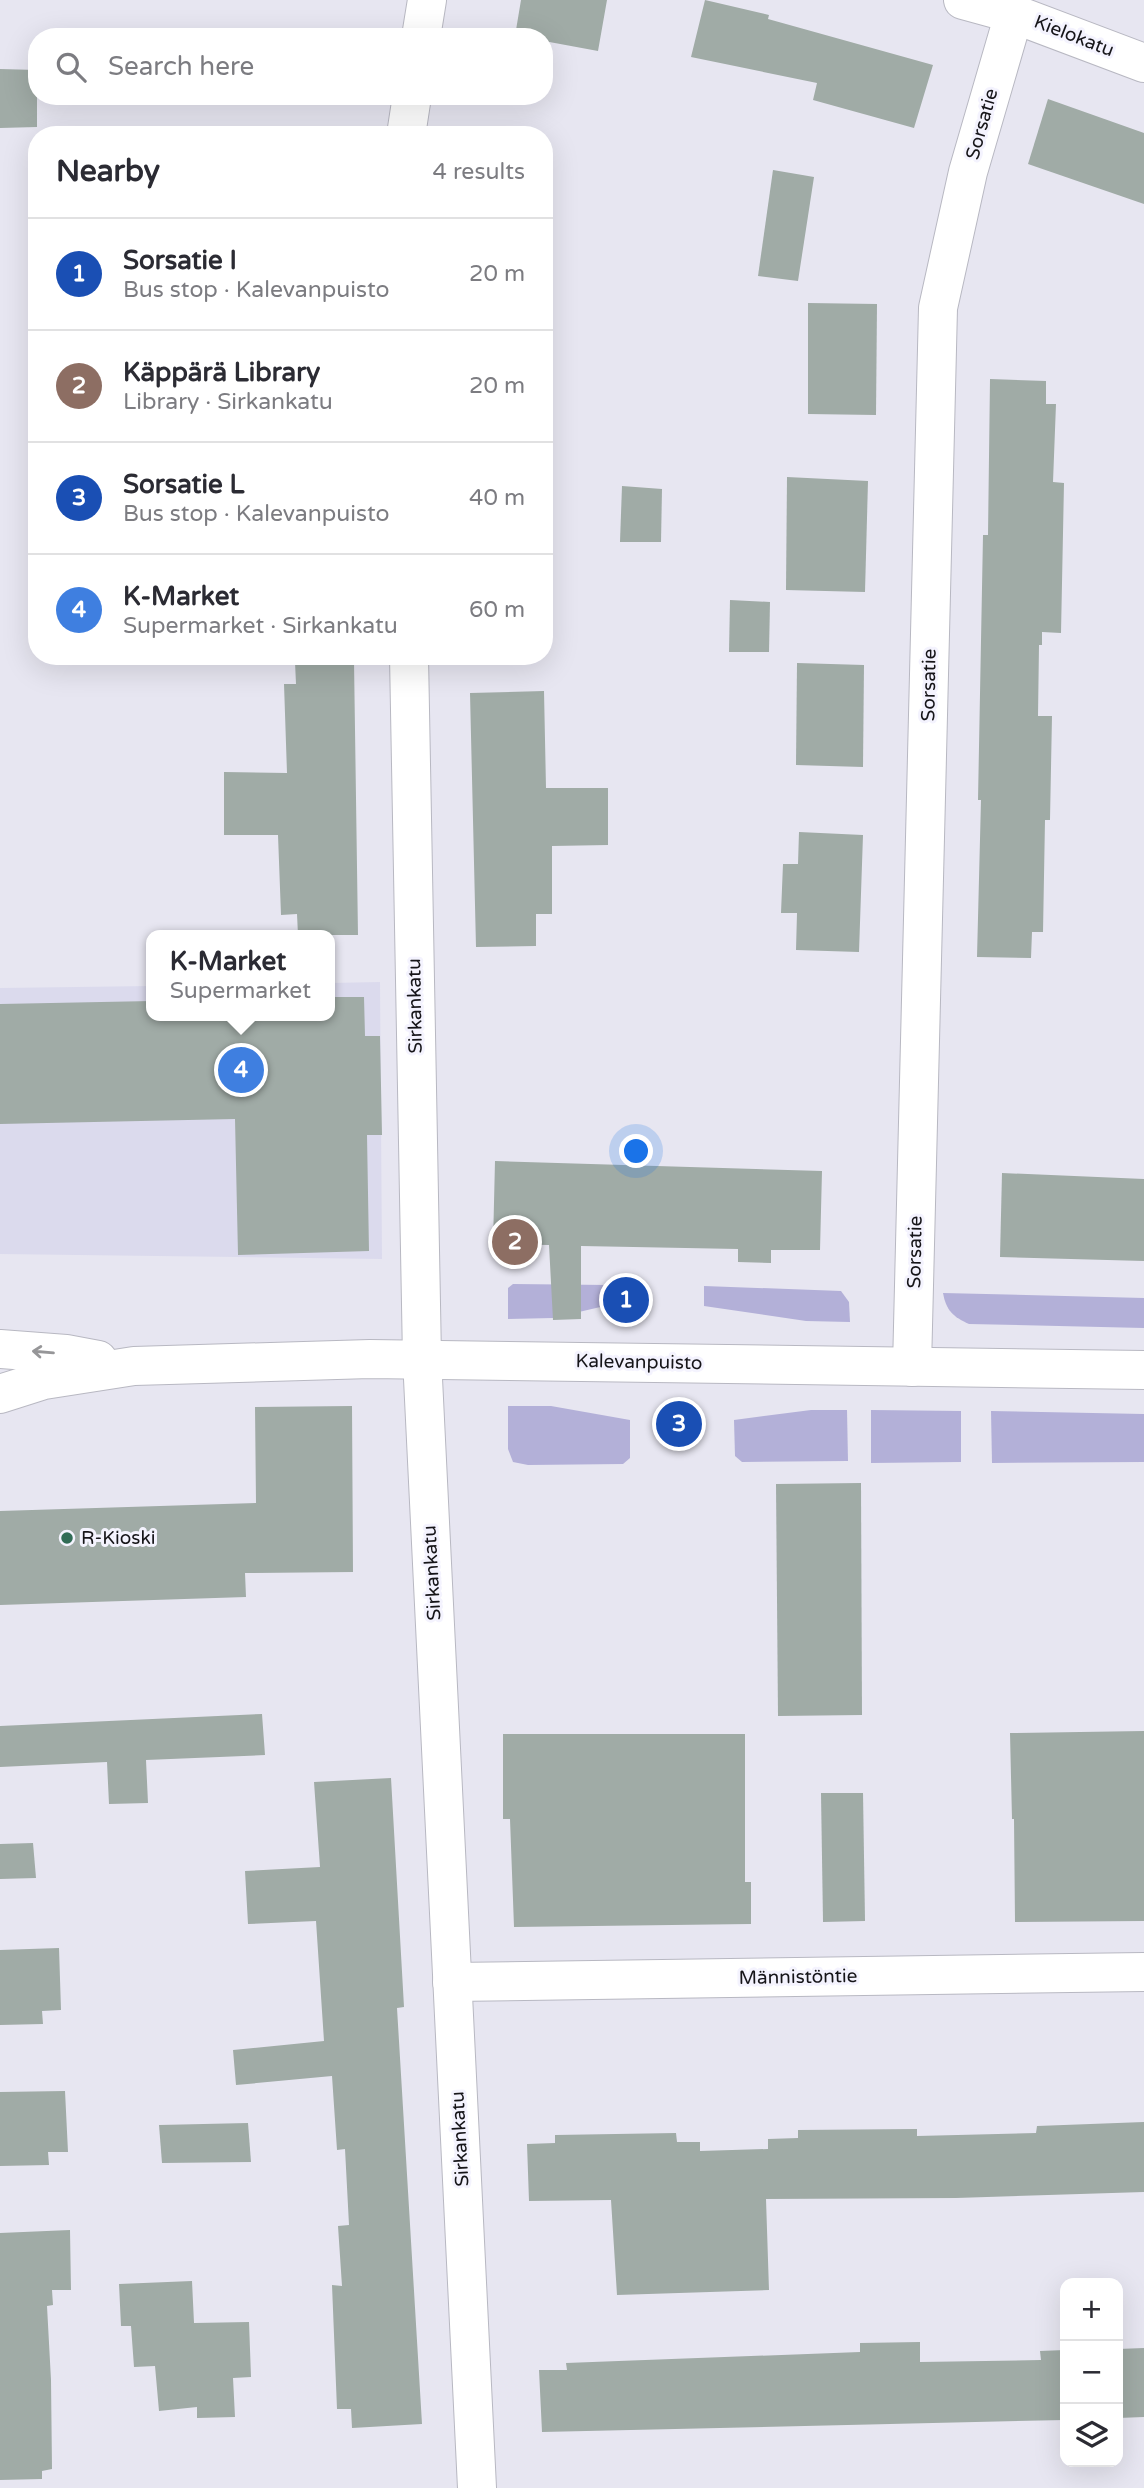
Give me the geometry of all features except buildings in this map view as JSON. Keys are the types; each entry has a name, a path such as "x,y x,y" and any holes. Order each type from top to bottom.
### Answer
{"street":[{"path":"422,28 427,0"},
{"name":"Kielokatu","path":"962,0 1014,14 1144,63"},
{"name":"Sorsatie","path":"912,1367 938,308 968,172 1014,14"},
{"path":"407,126 411,105"},
{"name":"Sirkankatu","path":"409,665 422,1358 477,2488"},
{"name":"Kalevanpuisto","path":"0,1349 66,1354 135,1366"},
{"name":"Kalevanpuisto","path":"0,1394 44,1380 135,1366 422,1358 1144,1370"},
{"name":"Männistöntie","path":"452,1982 1144,1972"}],"shaded area":[{"path":"380,982 382,1259 0,1254 0,988 146,986 146,1021 335,1021 335,983"},
{"path":"513,1284 608,1285 609,1305 553,1318 508,1319 508,1288"},
{"path":"704,1286 841,1291 849,1302 850,1322 806,1321 704,1306"},
{"path":"943,1293 1144,1298 1144,1328 969,1324 951,1312"},
{"path":"508,1406 551,1406 630,1420 630,1458 623,1464 528,1465 513,1462 508,1449"},
{"path":"811,1410 847,1410 848,1461 742,1462 735,1456 734,1420"},
{"path":"871,1410 961,1411 961,1462 871,1463"},
{"path":"991,1411 1144,1414 1144,1462 992,1463"}],"place":[{"name":"K-Market","path":"241,1070"},
{"name":"Käppärä Library","path":"515,1242"},
{"name":"Sorsatie I","path":"626,1300"},
{"name":"Sorsatie L","path":"679,1424"},
{"name":"R-Kioski","path":"67,1538"}]}
